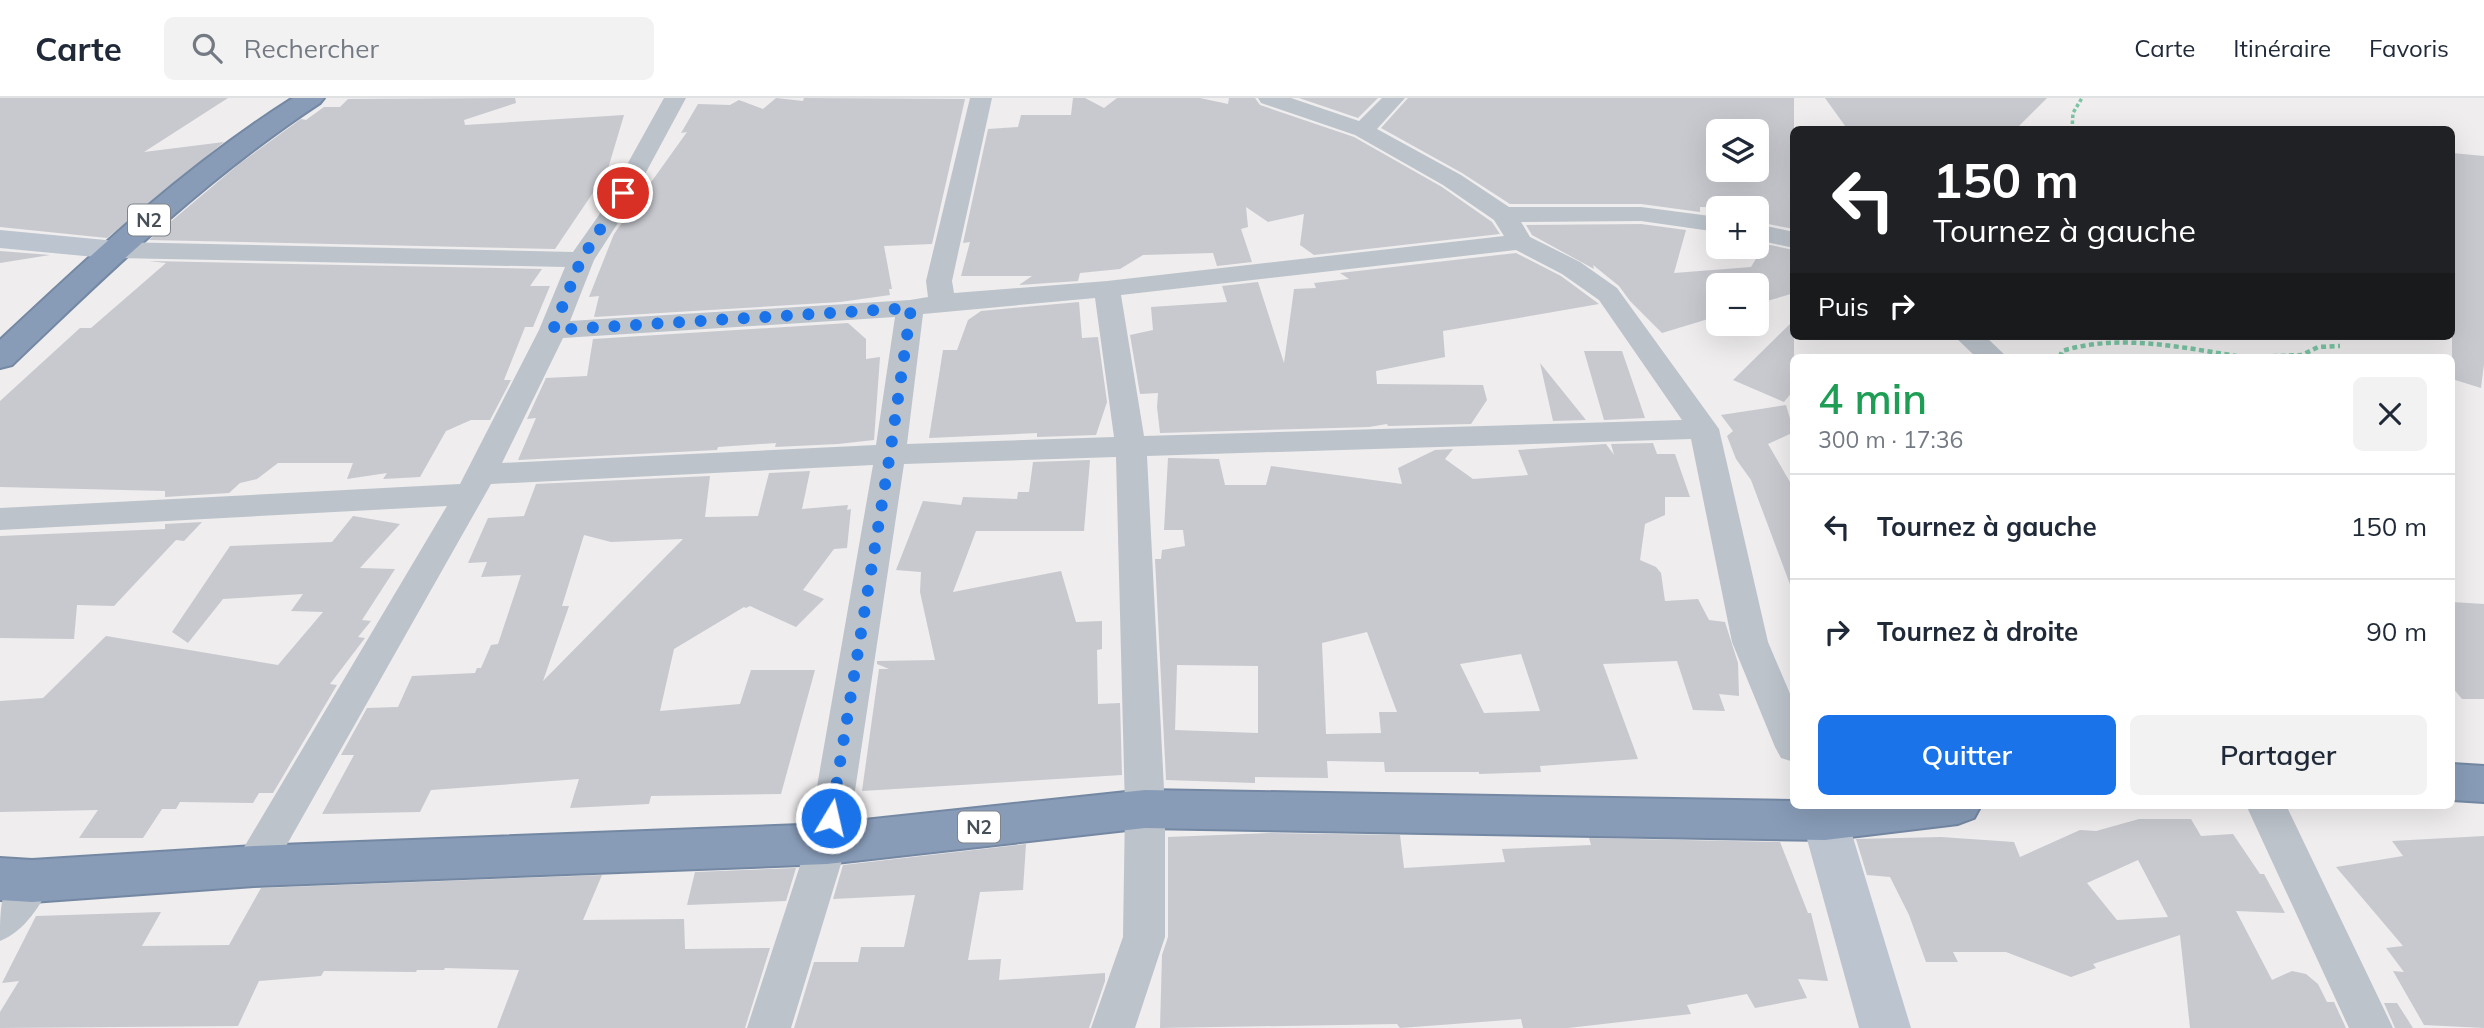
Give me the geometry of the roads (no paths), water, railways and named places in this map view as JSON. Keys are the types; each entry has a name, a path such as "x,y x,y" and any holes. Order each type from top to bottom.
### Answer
{"highway":[{"name":"N2","path":"0,358 198,175 277,118 311,98"},
{"path":"2455,782 2484,784"},
{"name":"N2","path":"16,880 254,866 827,844 1145,809 1821,813 1890,809"}],"street":[{"path":"254,866 474,484 553,330 581,260 611,215 675,98"},
{"path":"769,1028 827,844 890,454 926,305 939,281 981,98"},
{"path":"1269,98 1363,130 1452,180 1504,215 1520,242 1571,268 1608,294 1704,429 1750,642 1790,737"},
{"path":"1363,130 1394,98"},
{"path":"1504,215 1641,214 1706,222"},
{"path":"1769,235 1790,239"},
{"path":"0,239 116,250 581,260"},
{"path":"553,330 926,305 1107,289 1520,242"},
{"path":"1107,289 1131,448 1145,809 1144,937 1113,1028"},
{"path":"1973,340 1989,354"},
{"path":"0,519 890,454 1704,429"},
{"path":"2268,809 2371,1028"},
{"path":"1821,813 1885,1028"},
{"path":"0,922 16,880"}]}
